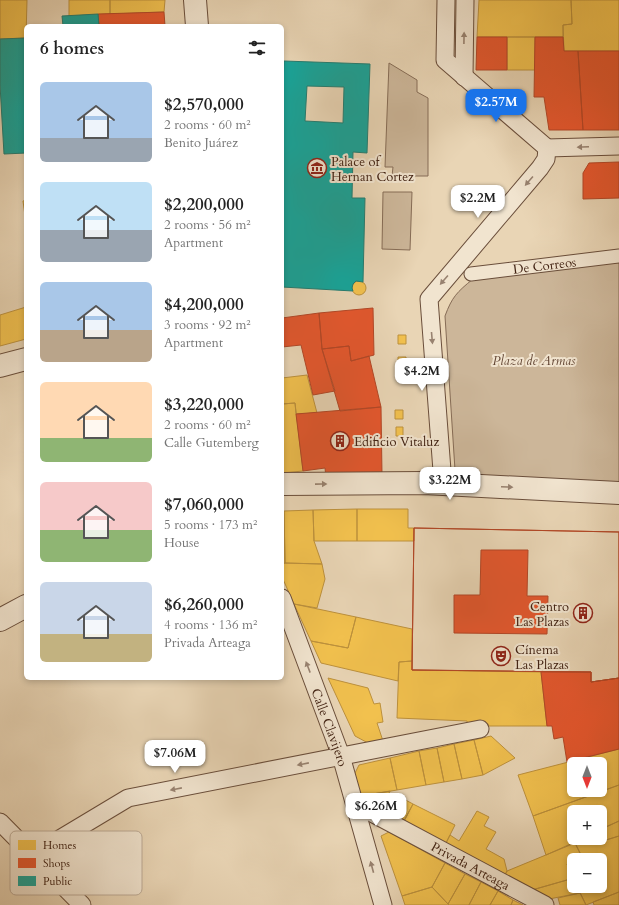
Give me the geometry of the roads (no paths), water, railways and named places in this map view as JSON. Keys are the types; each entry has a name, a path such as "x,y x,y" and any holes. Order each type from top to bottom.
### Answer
{"street":[{"path":"195,0 198,24"},
{"path":"446,0 445,60 547,148 619,146"},
{"path":"464,77 465,0"},
{"path":"444,484 428,299 540,168 546,159 547,148"},
{"name":"De Correos","path":"471,274 619,256"},
{"path":"0,366 24,360"},
{"path":"284,484 424,483 619,493"},
{"name":"Calle Clavijero","path":"284,603 341,756 383,905"},
{"path":"0,620 24,607"},
{"path":"74,831 128,798 480,729"},
{"name":"Privada Arteaga","path":"355,804 545,905"},
{"path":"0,822 10,832"},
{"path":"72,895 82,905"}],"place":[{"name":"Palace of Hernan Cortez","path":"317,168"},
{"name":"Edificio Vitaluz","path":"340,441"},
{"name":"Centro Las Plazas","path":"583,613"},
{"name":"Cínema Las Plazas","path":"501,656"}],"park label":[{"name":"Plaza de Armas","path":"534,360"}]}
